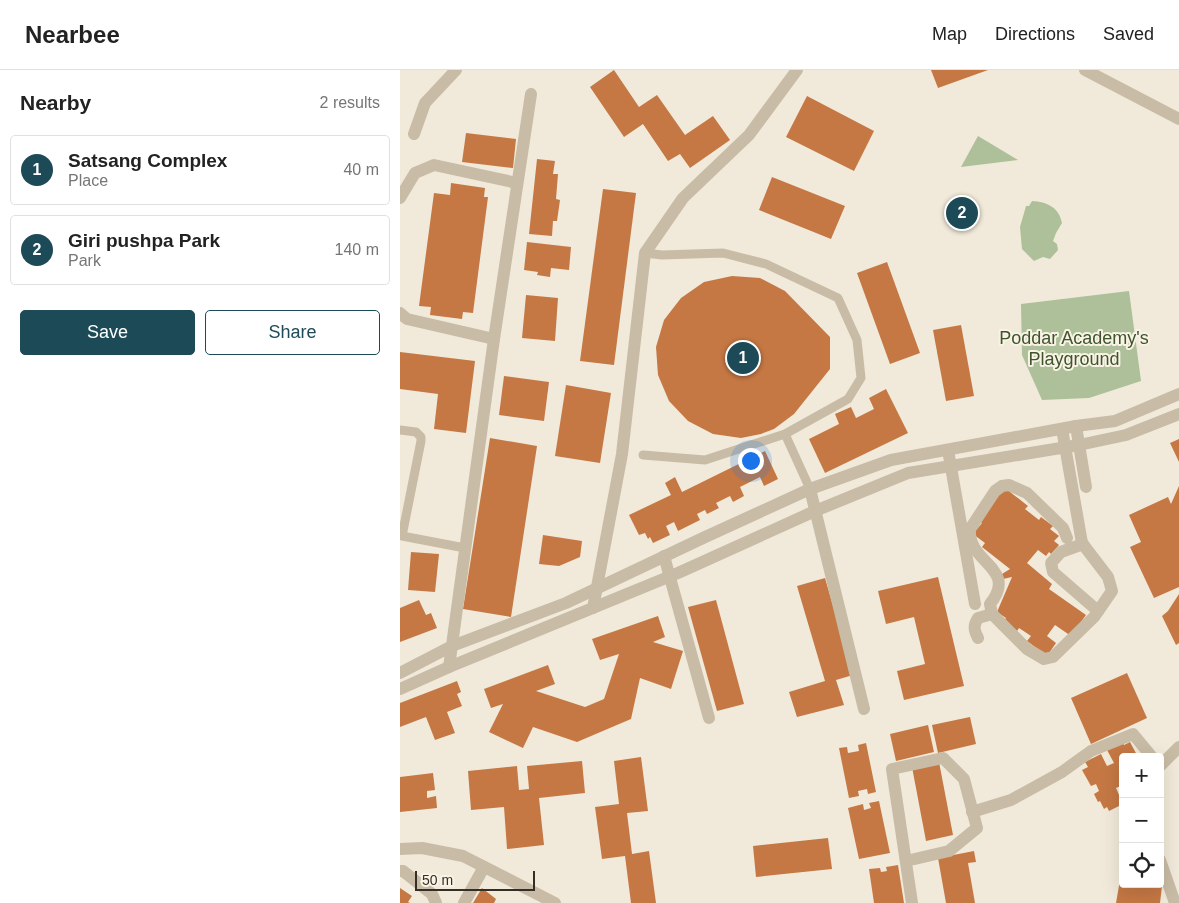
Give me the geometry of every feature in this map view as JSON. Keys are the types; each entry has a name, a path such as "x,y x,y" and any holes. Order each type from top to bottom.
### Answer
{"street":[{"path":"414,134 425,103 456,70"},
{"path":"593,608 622,454 645,253 683,198 748,135 797,70"},
{"path":"1085,70 1179,119"},
{"path":"449,667 494,339 531,94"},
{"path":"400,198 415,173 434,165 517,183"},
{"path":"400,313 407,318 494,339"},
{"path":"400,673 452,646 566,603 810,489 891,460 1062,428 1115,421 1179,394"},
{"path":"400,689 670,576 815,511 908,473 1079,445 1126,435 1179,414"},
{"path":"1076,426 1086,487"},
{"path":"1062,428 1083,544 1108,577 1112,590 1098,611 1053,657 1044,659 1027,648 992,614 990,604 998,595 1000,587 996,573 976,553 969,536 970,529 994,491 1009,484 1027,493 1063,528 1068,538"},
{"path":"948,450 975,604"},
{"path":"810,489 864,709"},
{"path":"1083,544 1061,552 1051,564 1053,572 1098,611"},
{"path":"664,556 710,718"},
{"path":"978,638 974,630 975,623 978,618 992,614"},
{"path":"972,812 1011,800 1062,772 1091,751 1133,734 1149,753"},
{"path":"1164,762 1179,747"},
{"path":"906,861 949,851 977,828 964,779 943,758 892,769 912,903"},
{"path":"400,849 422,848 463,856 554,903"},
{"path":"464,903 484,867"},
{"path":"400,871 403,871 432,894 436,903"},
{"path":"1164,871 1175,903"}],"lane":[{"path":"642,455 705,460 786,434 848,399 861,378 857,340 838,298 766,264 723,252 662,256 645,253"},
{"path":"400,430 416,432 421,441 401,540 465,548"},
{"path":"786,434 810,489"}],"green space":[{"path":"978,136 1018,160 961,167"},
{"path":"1032,201 1052,206 1058,213 1062,223 1053,241 1057,244 1058,250 1050,259 1043,257 1034,261 1022,249 1020,227 1026,206 1029,206"},
{"name":"Poddar Academy's Playground","path":"1129,291 1141,381 1089,398 1042,400 1022,355 1021,304"}],"building":[{"path":"614,70 639,107 657,95 685,135 713,116 730,140 690,168 680,154 668,161 643,124 624,137 590,87"},
{"path":"931,70 988,70 938,88"},
{"path":"807,96 874,131 854,171 786,137"},
{"path":"466,133 516,139 513,168 462,162"},
{"path":"537,159 555,161 553,174 558,174 556,199 560,200 557,221 553,221 552,236 529,234"},
{"path":"772,177 845,206 831,239 759,210"},
{"path":"451,183 485,188 484,197 488,197 473,313 463,312 462,319 430,315 431,307 419,306 434,193 450,195"},
{"path":"603,189 636,193 614,365 580,361"},
{"path":"527,242 571,247 569,270 551,268 550,277 537,275 538,272 524,270"},
{"path":"887,262 920,353 890,364 857,273"},
{"path":"732,276 760,278 785,291 830,337 830,369 794,414 774,429 741,438 713,434 688,421 669,401 658,375 656,347 664,320 681,298 704,282"},
{"path":"526,295 558,298 555,341 522,338"},
{"path":"961,325 974,396 946,401 933,330"},
{"path":"400,352 475,361 466,433 434,429 438,394 400,389"},
{"path":"504,376 549,382 544,421 499,415"},
{"path":"566,385 611,393 600,463 555,456"},
{"path":"886,389 908,433 825,473 809,439 839,424 835,414 851,407 856,418 874,409 869,398"},
{"path":"490,438 537,446 511,617 463,609"},
{"path":"1179,439 1179,462 1170,443"},
{"path":"765,451 778,479 764,486 760,477 740,487 744,496 733,502 730,496 716,503 719,508 707,514 705,510 697,514 700,520 678,531 674,522 666,526 670,535 653,543 645,533 639,535 629,515 671,495 665,483 675,477 682,492"},
{"path":"1179,486 1179,587 1154,598 1130,547 1141,542 1129,515 1168,497 1171,504"},
{"path":"1005,488 1028,506 1025,509 1039,520 1041,517 1053,526 1050,529 1059,536 1054,541 1059,545 1051,554 1049,552 1046,556 1038,550 1027,563 1052,584 1049,589 1086,615 1071,636 1055,625 1047,636 1056,643 1047,656 1027,641 1031,636 1019,628 1017,631 1004,621 1006,618 997,612 1012,577 1003,579 1002,574 1010,569 982,547 985,543 973,534 982,523 978,521"},
{"path":"543,535 582,541 580,557 559,566 539,564"},
{"path":"411,552 439,554 435,592 408,590"},
{"path":"938,577 964,686 904,700 897,671 925,664 914,617 886,624 878,591"},
{"path":"825,578 853,675 836,680 844,705 797,717 789,692 825,681 797,586"},
{"path":"1179,594 1179,643 1176,645 1162,616 1168,611"},
{"path":"419,600 426,615 431,613 437,628 400,642 400,608"},
{"path":"716,600 744,704 717,711 688,607"},
{"path":"658,616 665,637 653,642 683,651 671,689 640,678 631,719 577,742 533,727 523,748 489,732 503,704 491,708 484,689 548,665 555,684 536,691 585,707 604,699 619,654 600,660 592,639"},
{"path":"1127,673 1147,718 1091,744 1071,698"},
{"path":"457,681 461,692 457,694 462,706 447,712 455,733 435,740 426,717 400,727 400,703"},
{"path":"970,717 976,744 938,753 932,725"},
{"path":"928,725 934,752 896,761 890,734"},
{"path":"1122,741 1124,745 1130,742 1136,753 1119,753 1119,787 1116,788 1119,795 1119,806 1109,811 1107,807 1104,809 1100,801 1098,802 1094,794 1099,791 1096,784 1091,786 1082,770 1088,767 1085,762 1101,754 1107,766 1114,763 1107,750"},
{"path":"866,743 876,792 868,794 867,789 858,791 859,796 849,798 839,748 847,747 848,753 859,751 858,745"},
{"path":"641,757 648,811 627,813 632,854 649,851 656,903 631,903 625,856 602,859 595,807 619,804 614,761"},
{"path":"582,761 585,793 539,798 544,845 507,849 504,807 471,810 468,771 517,766 519,790 529,789 527,766"},
{"path":"939,762 953,835 926,841 912,767"},
{"path":"433,773 435,790 427,791 427,798 436,796 437,808 400,812 400,777"},
{"path":"879,801 890,853 859,859 848,808 863,804 864,810 871,808 869,803"},
{"path":"828,838 832,869 756,877 753,846"},
{"path":"974,851 976,862 968,863 975,903 946,903 938,858"},
{"path":"898,865 904,903 874,903 869,869 880,868 881,872 887,871 886,867"},
{"path":"1119,886 1119,888 1162,888 1160,903 1116,903"},
{"path":"400,888 412,896 408,902 410,903 400,903"},
{"path":"482,888 496,899 494,903 473,903"}],"place":[{"name":"Giri pushpa Park","path":"962,213"},
{"name":"Satsang Complex","path":"743,358"}]}
